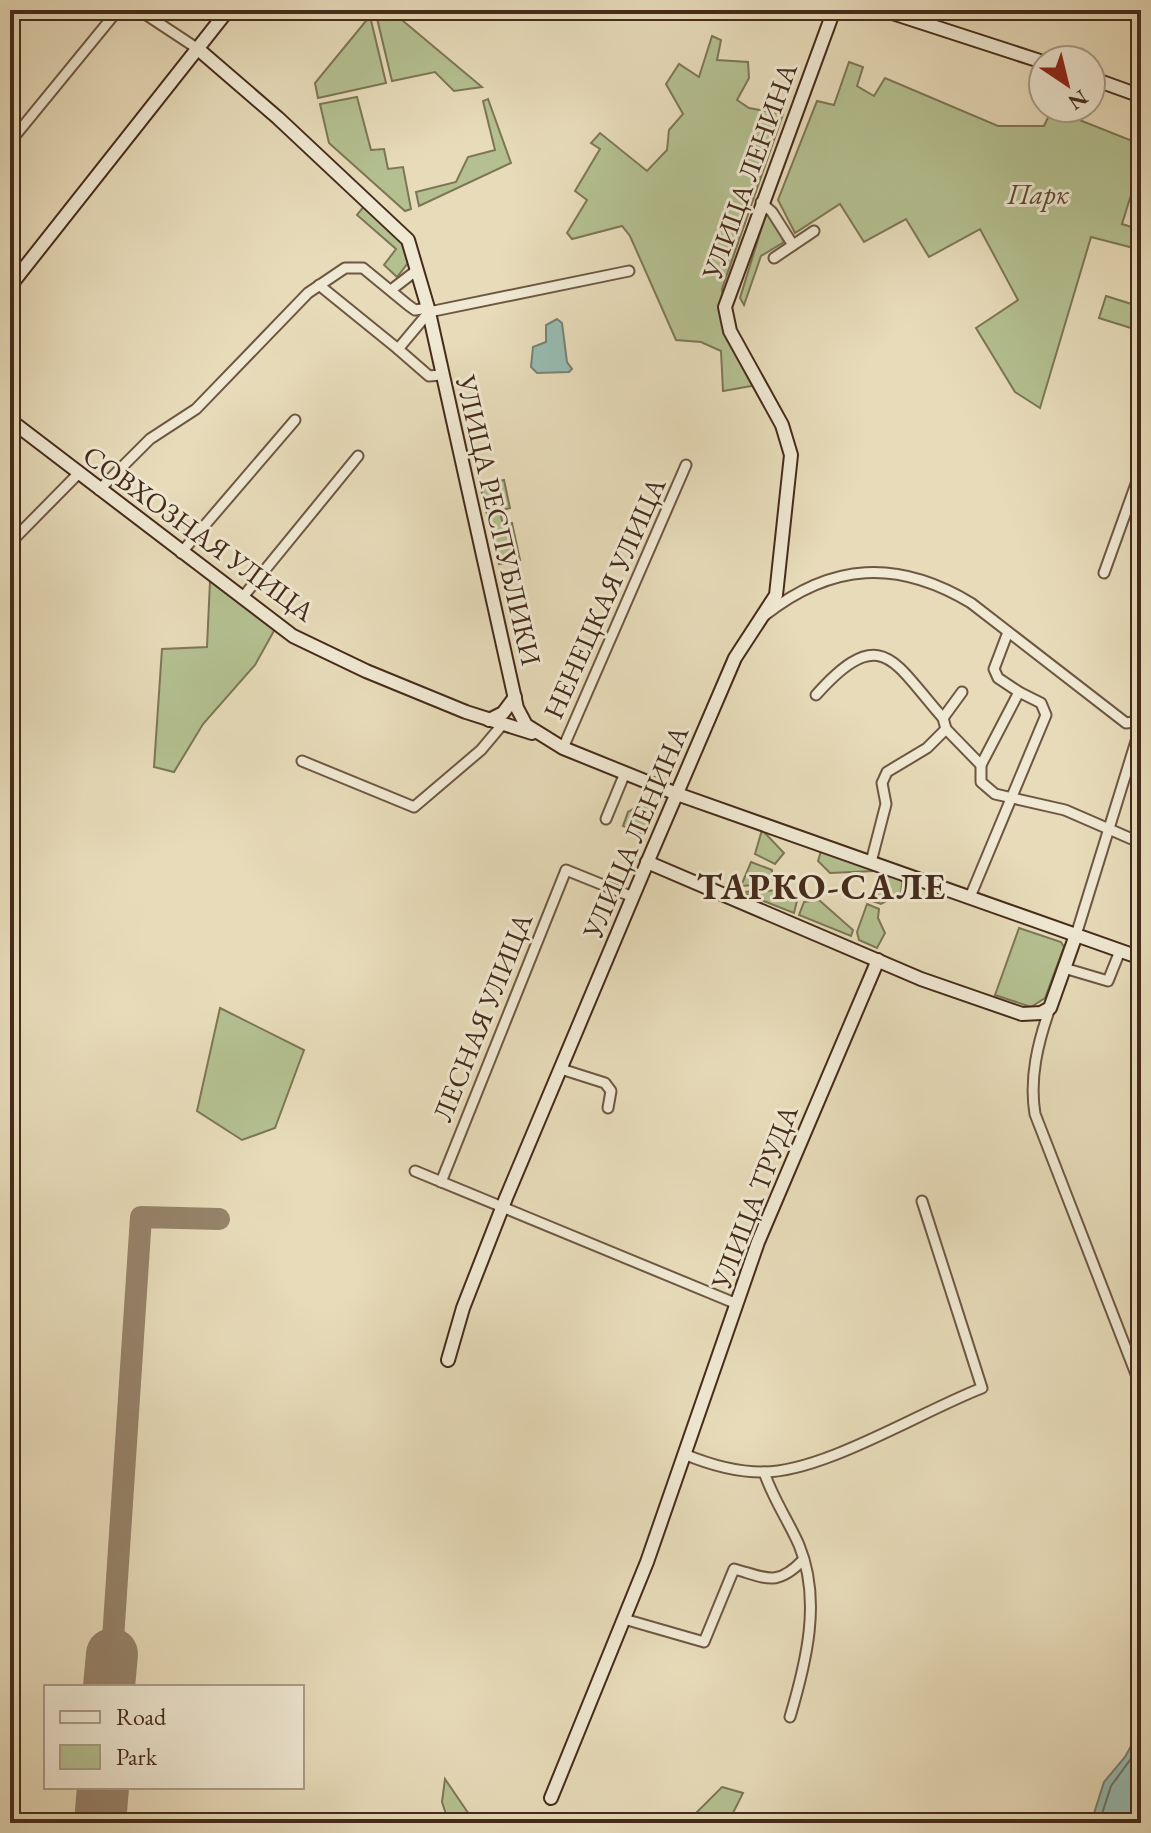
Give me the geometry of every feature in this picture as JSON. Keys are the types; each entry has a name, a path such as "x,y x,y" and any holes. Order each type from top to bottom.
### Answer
{"street":[{"path":"10,142 118,10"},
{"path":"139,10 198,49"},
{"path":"10,286 228,10"},
{"name":"УЛИЦА ЛЕНИНА","path":"448,1360 463,1308 504,1205 647,862 735,658 762,618 778,584 791,455 782,425 730,331 725,307 834,10"},
{"path":"883,10 1027,57"},
{"name":"УЛИЦА РЕСПУБЛИКИ","path":"198,49 408,240 428,310 515,697 526,725 563,748 677,794 1141,958"},
{"path":"1107,84 1141,96"},
{"path":"761,202 772,212 793,245"},
{"path":"774,258 814,231"},
{"path":"99,490 150,439 184,420 319,285 345,268 372,272 415,310 629,271"},
{"path":"391,290 417,270"},
{"path":"319,285 429,376 441,375"},
{"path":"398,349 428,310"},
{"name":"СОВХОЗНАЯ УЛИЦА","path":"10,420 293,636 366,671 502,725 539,734"},
{"path":"181,553 295,420"},
{"path":"242,598 358,456"},
{"name":"НЕНЕЦКАЯ УЛИЦА","path":"563,748 686,465"},
{"path":"1104,573 1141,470"},
{"path":"10,543 78,474"},
{"name":"УЛИЦА ЛЕНИНА","path":"762,618 792,599 850,573 869,570 902,573 948,589 1126,723 1141,723"},
{"path":"778,584 792,599"},
{"path":"970,897 1046,715 1041,703 998,678 994,669 1008,632"},
{"path":"816,695 843,666 862,656 882,656 911,677 944,724 981,765"},
{"path":"871,862 886,804 882,783 887,772 916,757 944,724 962,692"},
{"path":"1019,692 981,765 979,777 987,789 1065,810 1141,843"},
{"path":"489,720 503,713 515,697"},
{"path":"1141,723 1076,935 1044,1026 1031,1092 1035,1114 1141,1387"},
{"path":"302,761 414,807 481,750 502,725"},
{"path":"606,819 625,773"},
{"path":"647,862 878,960 1022,1014 1044,1026"},
{"name":"ЛЕСНАЯ УЛИЦА","path":"441,1182 566,870 633,897"},
{"path":"1064,968 1108,981 1120,951"},
{"name":"УЛИЦА ТРУДА","path":"551,1798 624,1619 776,1197 878,960"},
{"path":"1022,1014 1041,1013 1050,1008"},
{"path":"561,1069 605,1083 611,1091 608,1108"},
{"path":"415,1171 504,1205 737,1304"},
{"path":"684,1454 711,1466 764,1472 869,1441 939,1405 982,1388 922,1201"},
{"path":"764,1472 775,1505 803,1560 809,1631 804,1670 790,1717"},
{"path":"624,1619 704,1642 734,1569 773,1579 786,1578 803,1560"}],"green space":[{"path":"375,10 390,10 482,87 454,91 435,72 392,81"},
{"path":"370,16 386,83 318,98 315,83"},
{"path":"712,36 721,40 717,60 748,62 749,78 737,100 749,108 783,114 722,289 726,337 757,385 723,391 721,351 701,342 676,340 630,236 622,226 572,239 567,233 587,200 575,191 600,149 591,143 600,133 647,171 667,150 669,130 683,114 666,84 679,64 699,77"},
{"name":"Парк","path":"849,62 863,67 857,86 874,96 885,78 998,126 1090,124 1135,142 1141,152 1141,197 1131,195 1122,224 1141,230 1141,250 1091,237 1040,408 1015,392 976,328 1018,300 980,229 929,257 906,219 864,242 840,204 795,233 778,200 817,101 834,105"},
{"path":"357,97 371,150 384,149 388,169 403,167 411,209 405,211 329,143 320,104"},
{"path":"488,99 511,163 419,206 416,192 456,182 468,157 495,150 483,101"},
{"path":"365,205 403,243 408,263 397,277 384,265 396,249 357,215"},
{"path":"768,207 784,242 761,256 744,305 740,298"},
{"path":"1106,296 1141,307 1134,329 1099,318"},
{"path":"504,480 510,508 500,511 503,525 512,523 520,560 499,564 480,485"},
{"path":"210,581 275,629 255,665 203,724 174,772 154,767 162,649 207,647"},
{"path":"647,801 653,811 644,835 623,826 628,812"},
{"path":"762,830 784,853 775,864 755,854"},
{"path":"822,848 875,867 874,871 830,873 818,861"},
{"path":"751,862 772,870 771,884 741,886"},
{"path":"885,870 903,877 901,893 881,904 869,900 879,873"},
{"path":"786,890 797,901 794,913 741,892"},
{"path":"819,900 853,930 851,936 799,915 804,902"},
{"path":"867,904 879,909 878,918 885,933 877,948 859,940 857,932"},
{"path":"1019,928 1061,942 1064,947 1045,998 1031,1007 995,995"},
{"path":"220,1008 304,1050 275,1128 242,1140 197,1111"},
{"path":"445,1779 475,1823 448,1820 442,1802"},
{"path":"722,1787 743,1793 728,1823 686,1823"}],"water":[{"path":"557,319 562,323 567,362 572,369 569,372 537,373 531,367 533,347 546,342 546,325"},
{"path":"1141,1728 1141,1823 1091,1823 1104,1782 1125,1757"}],"taxiway":[{"path":"112,1654 141,1217 219,1219"}],"runway":[{"path":"109,1685 112,1654"},
{"path":"100,1823 103,1789"}],"district":[{"name":"ТАРКО-САЛЕ","path":"822,886"}]}
